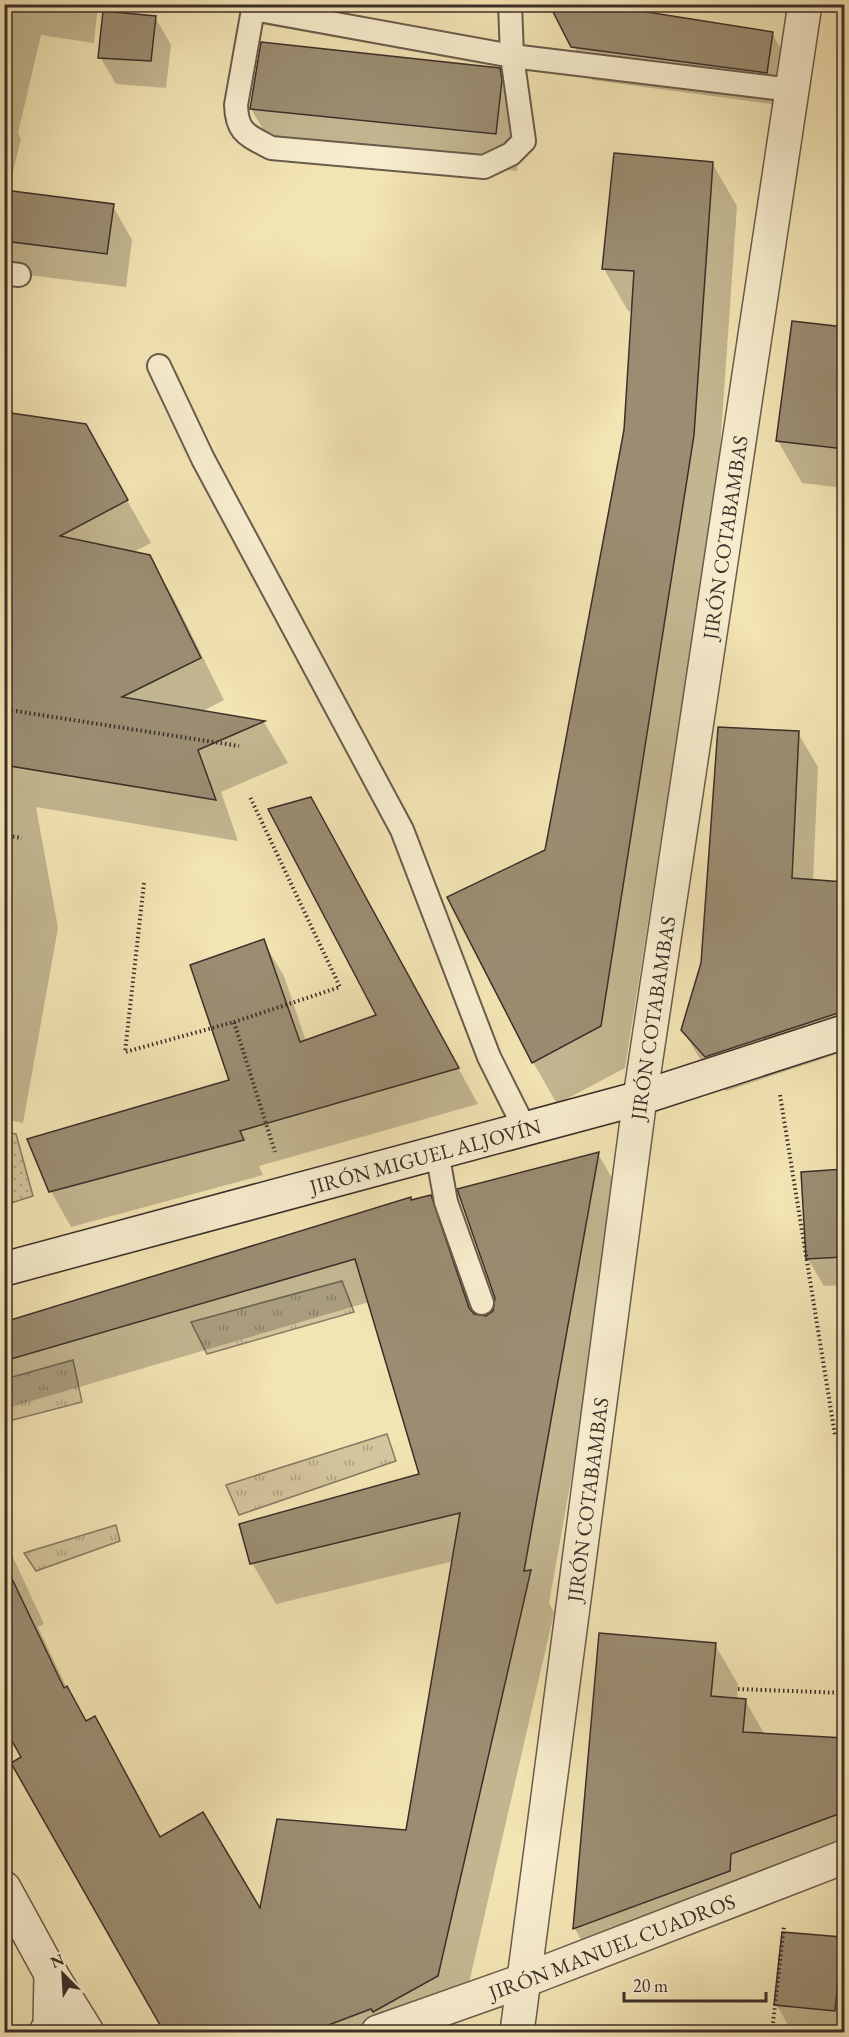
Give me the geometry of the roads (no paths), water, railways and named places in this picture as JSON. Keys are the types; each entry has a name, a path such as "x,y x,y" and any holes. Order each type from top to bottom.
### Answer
{"street":[{"name":"JIRÓN COTABAMBAS","path":"518,2032 640,1098 805,4"},
{"name":"JIRÓN MIGUEL ALJOVÍN","path":"6,1269 640,1098 844,1032"},
{"name":"JIRÓN MANUEL CUADROS","path":"378,2032 525,1980 844,1857"},
{"path":"4,1888 51,1974 87,2032"},
{"path":"46,2032 50,2026 51,1974"}],"lane":[{"path":"510,4 512,56 524,141 511,154 483,167 271,148 242,132 237,119 236,105 254,7 512,56 792,90"},
{"path":"159,366 209,469 402,830 489,1058 525,1129"},
{"path":"437,1152 446,1202 482,1303"}]}
